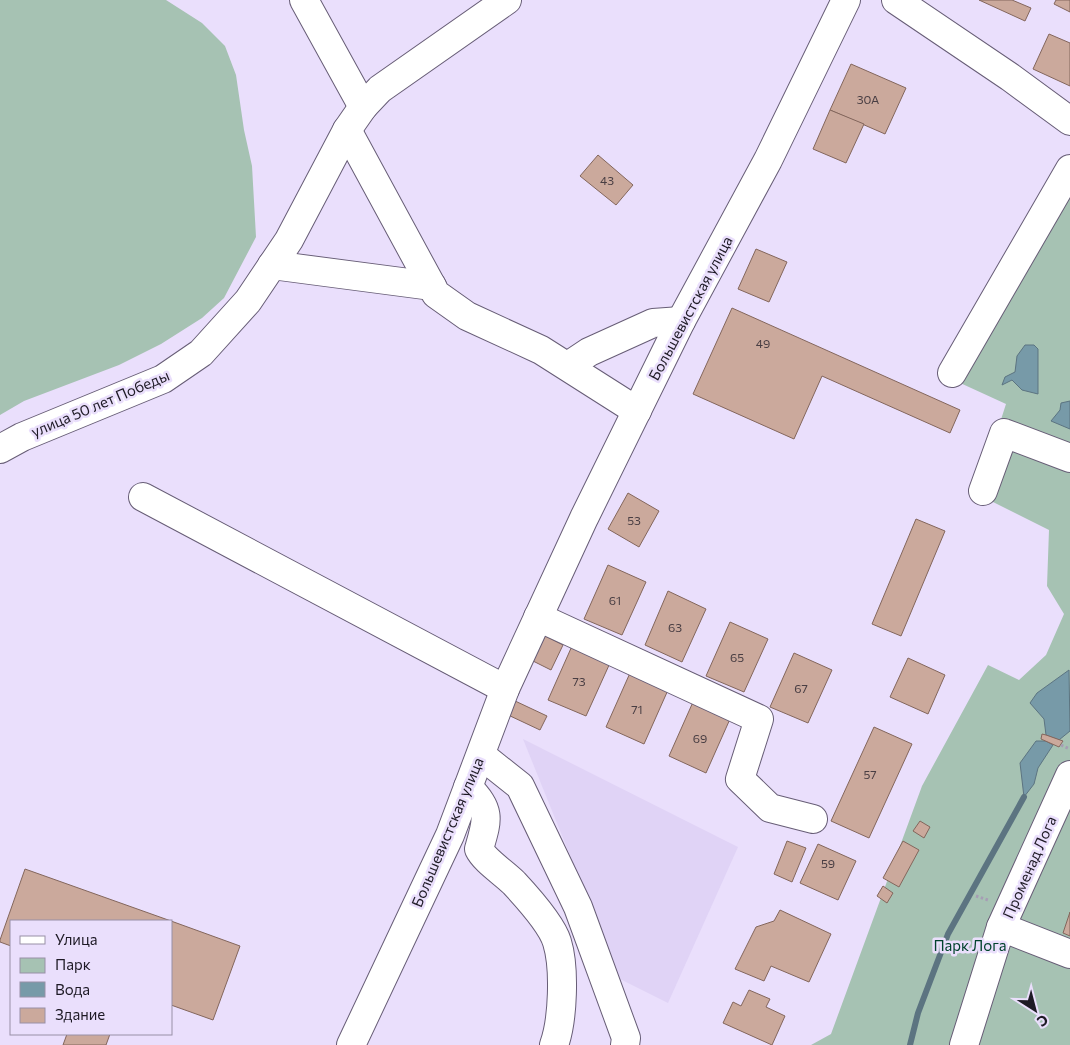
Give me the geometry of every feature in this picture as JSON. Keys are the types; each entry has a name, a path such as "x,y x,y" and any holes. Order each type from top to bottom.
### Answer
{"street":[{"path":"304,0 363,107 380,89 507,0"},
{"name":"Большевистская улица","path":"351,1045 450,835 504,689 538,617 592,522 637,411 682,321 768,160 846,0"},
{"path":"896,0 1070,121"},
{"name":"улица 50 лет Победы","path":"0,449 22,437 163,379 202,353 248,301 289,240 347,130 363,107"},
{"path":"347,130 436,294 467,316 541,350 637,411"},
{"path":"952,373 1070,169"},
{"path":"272,265 432,286"},
{"path":"568,366 588,352 653,323 682,321"},
{"path":"983,491 1004,433 1070,458"},
{"path":"143,497 504,689"},
{"path":"538,617 759,719 740,779 770,808 814,819"},
{"path":"481,755 520,786 578,907 628,1043"},
{"name":"Променад Лога","path":"964,1045 1001,927 1070,775"},
{"path":"468,787 483,803 486,811 487,822 479,849 482,855 495,864 532,904 557,942 562,1005 558,1033 554,1045"},
{"path":"1001,927 1070,954"}],"path":[{"path":"1061,744 1070,749"}],"shaded area":[{"path":"523,739 738,847 668,1003 620,979"}],"green space":[{"path":"0,0 166,0 202,23 225,46 236,75 244,130 252,166 256,237 224,298 202,318 161,344 119,365 24,401 0,415"},
{"name":"Парк Лога","path":"1070,184 1070,1045 811,1045 831,1034 922,786 988,665 1019,680 1046,655 1064,614 1047,586 1049,530 977,494 1006,404 958,382"}],"water":[{"path":"1025,345 1034,345 1038,349 1038,394 1022,390 1012,380 1002,385 1005,377 1015,372 1017,356"},
{"path":"1070,401 1070,429 1051,421 1060,410 1061,403"},
{"path":"1069,670 1070,731 1059,740 1046,735 1044,719 1030,703 1037,693"},
{"path":"1036,741 1046,741 1053,745 1038,768 1034,784 1024,797 1020,763"}],"building":[{"path":"979,0 1012,0 1031,8 1025,21"},
{"path":"1056,0 1070,0 1070,12 1054,4"},
{"path":"1049,34 1070,43 1070,86 1033,69"},
{"path":"851,64 906,88 885,134 830,110"},
{"path":"830,110 864,124 846,163 813,149"},
{"path":"598,155 633,185 616,205 580,176"},
{"path":"756,249 787,262 769,302 738,289"},
{"path":"732,308 960,410 950,433 822,376 794,439 693,394"},
{"path":"628,493 659,511 639,547 608,529"},
{"path":"916,519 945,531 901,636 872,624"},
{"path":"608,565 646,582 622,635 584,619"},
{"path":"668,591 706,609 682,662 645,645"},
{"path":"730,622 768,639 744,692 706,676"},
{"path":"545,636 563,645 551,670 533,661"},
{"path":"572,646 610,663 586,716 548,700"},
{"path":"794,653 832,670 808,723 770,707"},
{"path":"908,658 945,675 928,714 890,697"},
{"path":"630,673 668,690 644,744 606,727"},
{"path":"513,700 547,716 540,730 506,714"},
{"path":"693,702 730,719 706,773 669,756"},
{"path":"874,727 912,744 869,838 831,821"},
{"path":"1042,734 1063,741 1059,747 1041,739"},
{"path":"920,821 930,827 924,838 913,831"},
{"path":"787,841 806,848 792,882 774,874"},
{"path":"903,841 919,850 899,887 883,878"},
{"path":"818,844 856,861 838,900 800,883"},
{"path":"25,869 168,920 10,920 10,946 0,942"},
{"path":"883,886 893,893 887,903 877,896"},
{"path":"780,910 831,934 809,982 771,966 764,981 735,969 756,927 774,921"},
{"path":"1070,912 1070,936 1063,933"},
{"path":"172,921 240,946 213,1020 172,1005"},
{"path":"749,990 770,999 766,1007 785,1016 772,1045 723,1023 733,1002 741,1006"},
{"path":"67,1035 110,1035 106,1045 63,1045"}],"waterway":[{"path":"910,1045 918,1013 948,934 1024,797"}]}
